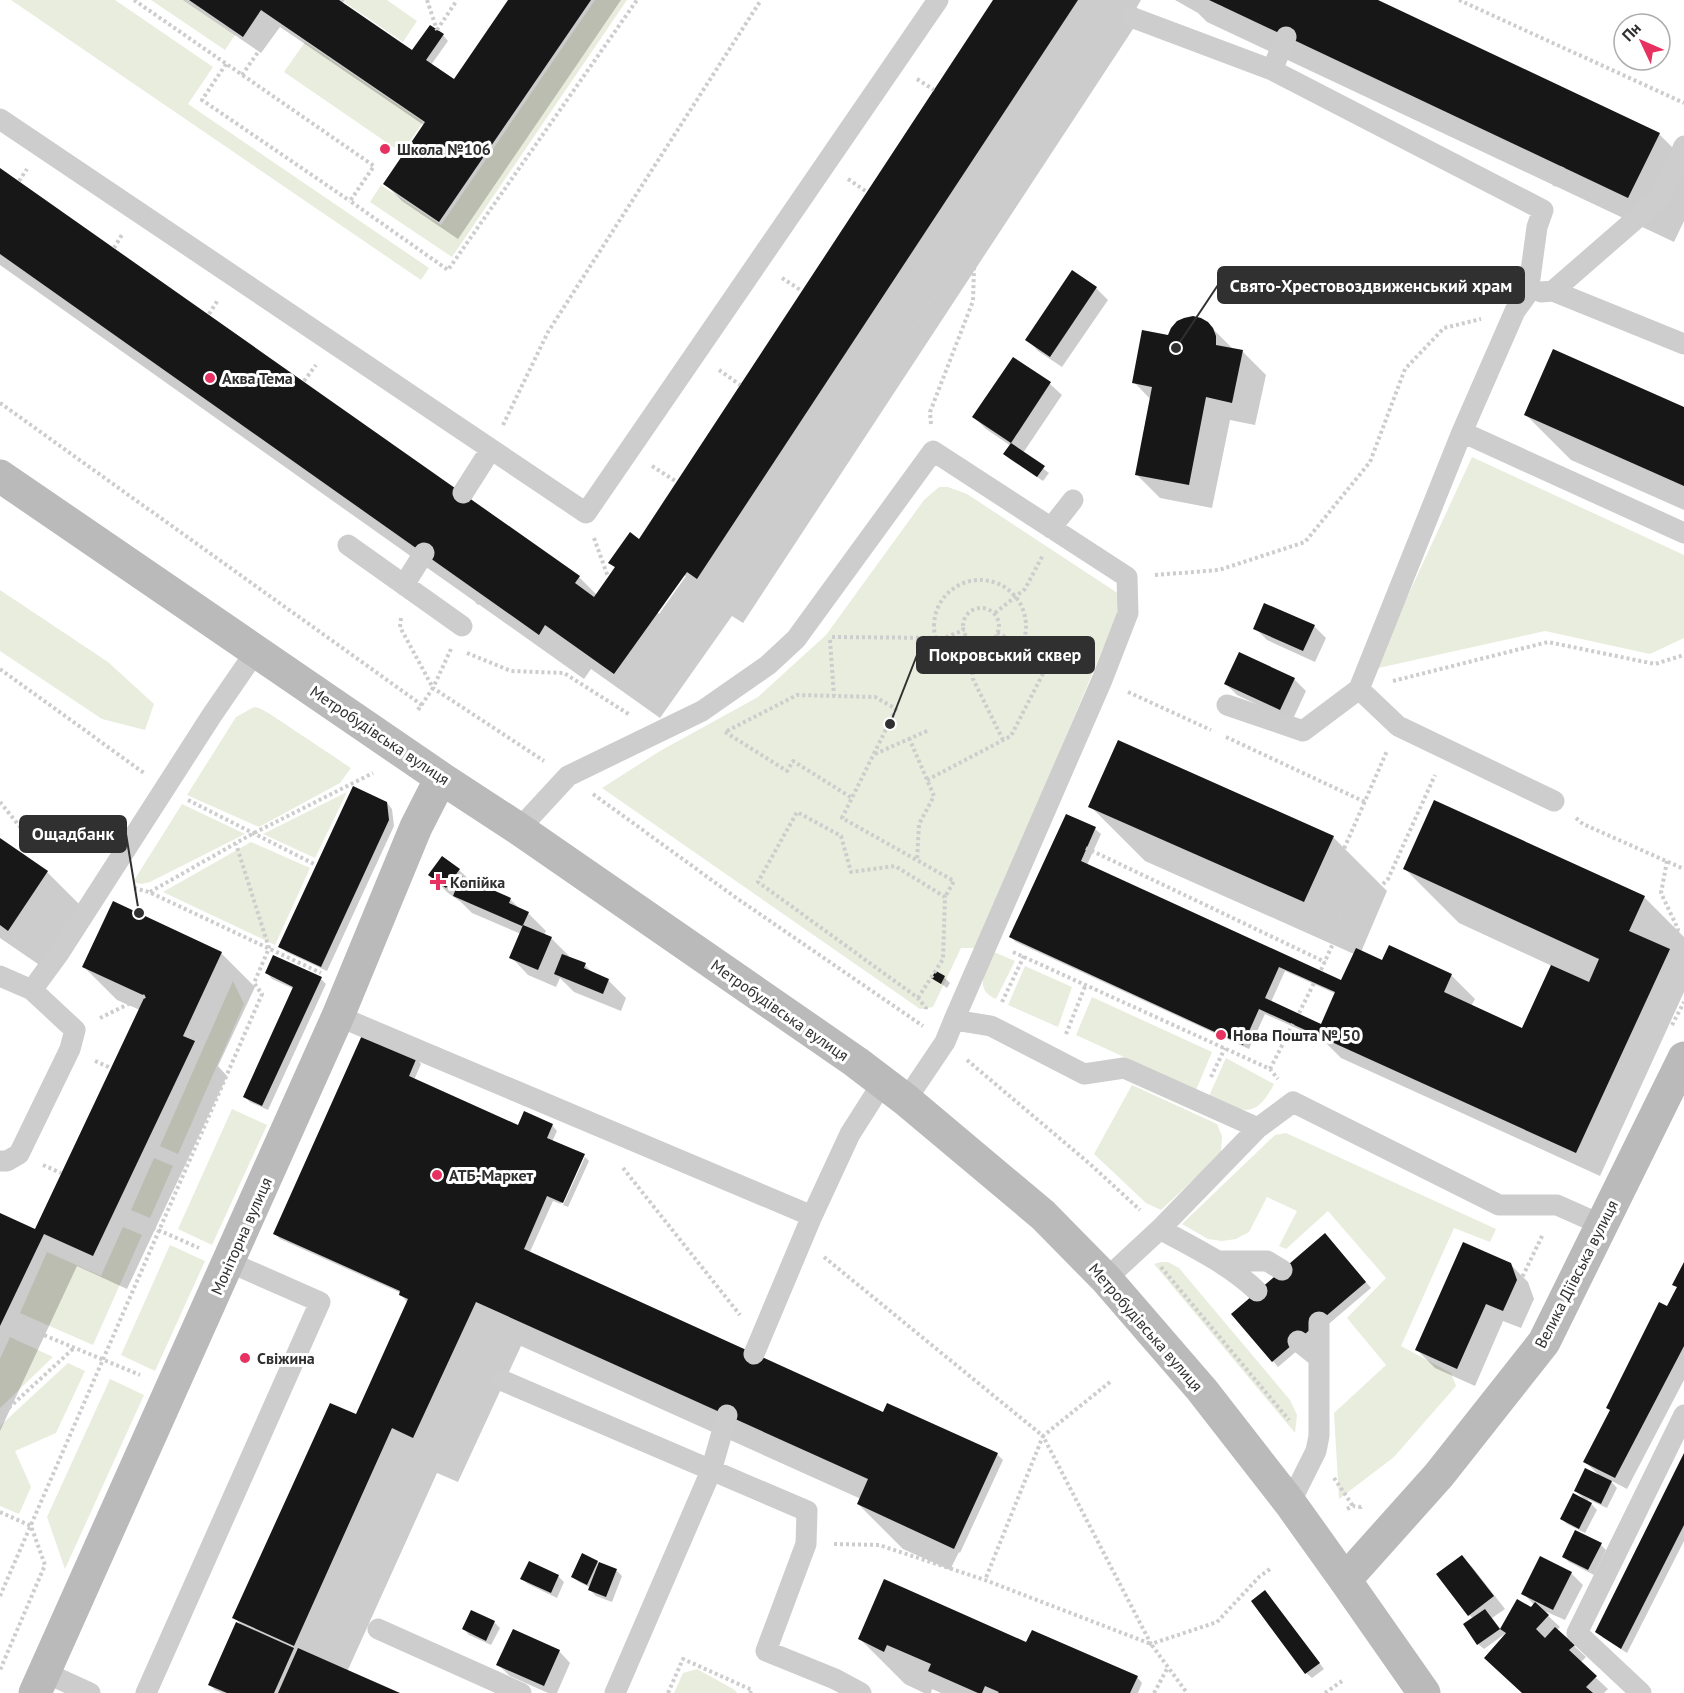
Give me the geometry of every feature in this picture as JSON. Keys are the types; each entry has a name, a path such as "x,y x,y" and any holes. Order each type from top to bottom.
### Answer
{"main road":[{"name":"Метробудівська вулиця","path":"0,476 519,829 895,1091 1043,1215 1106,1279 1202,1390 1290,1503 1424,1693"},
{"name":"Моніторна вулиця","path":"40,1683 339,1016 416,826 441,778"},
{"name":"Велика Діївська вулиця","path":"1345,1580 1439,1475 1544,1342 1684,1058"}],"lane":[{"path":"0,119 586,513 938,0"},
{"path":"1131,17 1272,70 1543,210 1537,227 1528,294 1515,311 1462,432 1359,689 1303,731 1227,705"},
{"path":"1272,70 1286,37"},
{"path":"1553,291 1660,197 1684,146"},
{"path":"1528,294 1553,291 1684,344"},
{"path":"1462,432 1684,533"},
{"path":"463,493 490,450"},
{"path":"519,829 568,776 702,711 768,665 796,639 933,451 1127,577 1128,613 1102,680 945,1042 850,1134 812,1216 757,1346"},
{"path":"1051,528 1073,500"},
{"path":"348,545 462,626"},
{"path":"404,585 424,554"},
{"path":"32,990 59,953 256,651"},
{"path":"1359,689 1398,726 1554,801"},
{"path":"0,976 32,990 75,1030 70,1049 19,1154 7,1161 0,1161"},
{"path":"339,1016 812,1216"},
{"path":"954,1020 991,1026 1084,1074 1124,1068 1258,1128"},
{"path":"1106,1279 1160,1229 1258,1128 1293,1102 1499,1205 1557,1205 1602,1225"},
{"path":"1160,1229 1219,1261 1257,1291"},
{"path":"1219,1261 1267,1261 1282,1270"},
{"path":"146,1693 320,1302 229,1262"},
{"path":"1290,1503 1316,1451 1319,1322"},
{"path":"1298,1341 1318,1357"},
{"path":"501,1380 807,1511 806,1544 766,1652 835,1679 861,1693"},
{"path":"615,1693 711,1471 727,1415"},
{"path":"1641,1693 1576,1633 1684,1415"},
{"path":"378,1629 521,1693"},
{"path":"40,1683 90,1693"}],"path":[{"path":"134,0 374,166 350,201"},
{"path":"427,0 437,30 457,0"},
{"path":"226,64 201,99 448,270 637,0"},
{"path":"490,450 548,332 761,0"},
{"path":"1459,0 1684,103"},
{"path":"630,746 975,237 1131,17"},
{"path":"242,75 279,22"},
{"path":"933,451 930,412 974,301 975,237"},
{"path":"1127,577 1219,570 1305,542 1370,462 1405,369 1443,328 1515,311"},
{"path":"0,404 422,705"},
{"path":"586,513 608,577"},
{"path":"995,614 1025,589 1044,553"},
{"path":"974,581 989,581 1003,587 1015,597 1022,608 1026,633 1014,657 988,672 972,672 960,668 949,660 935,638 934,623 938,608 946,595 959,585 974,581"},
{"path":"404,585 400,627 433,688 568,776 735,897 945,1042 1090,1164 1160,1229"},
{"path":"977,608 987,608 995,614 999,626 992,640 984,643 968,638 964,630 964,620 969,612 977,608"},
{"path":"462,626 468,654 511,671 564,673 645,724"},
{"path":"418,710 433,688 462,626"},
{"path":"796,639 825,636 944,638 964,630"},
{"path":"997,633 1022,645 1032,644 1092,672 1102,680"},
{"path":"830,637 834,696"},
{"path":"1359,689 1548,642 1655,664 1684,656"},
{"path":"927,780 1011,736 1053,654"},
{"path":"0,669 166,788 316,865"},
{"path":"972,672 1003,740"},
{"path":"852,798 793,761 787,771 725,732 797,695 875,697 896,709 873,755 852,798 842,818 954,881 945,897 943,958 918,998"},
{"path":"1214,732 1227,705"},
{"path":"1156,706 1365,802"},
{"path":"1340,928 1343,851 1398,726"},
{"path":"873,755 928,730"},
{"path":"909,738 934,796 919,824 917,861"},
{"path":"1321,970 1340,928 1388,879 1446,749"},
{"path":"149,892 252,834 366,775"},
{"path":"1554,801 1583,824 1684,869"},
{"path":"0,802 21,828 45,839 98,841 120,859"},
{"path":"922,1025 926,1008 918,998 758,882 797,812 841,836 851,872 895,866 945,897"},
{"path":"0,1596 262,994 254,983 269,948 236,844"},
{"path":"1086,848 1325,962"},
{"path":"1667,861 1661,893 1678,929 1672,945 1684,951"},
{"path":"107,880 149,892 351,986"},
{"path":"989,940 1270,1069 1293,1102"},
{"path":"991,1026 1024,956"},
{"path":"1299,1013 1314,982"},
{"path":"1055,1060 1086,984"},
{"path":"75,1030 145,996"},
{"path":"1270,1069 1293,1024"},
{"path":"621,1166 757,1346"},
{"path":"1480,1364 1557,1205"},
{"path":"120,1213 229,1262"},
{"path":"803,1239 1043,1436 1151,1644 1187,1693"},
{"path":"1143,1245 1316,1451 1353,1506"},
{"path":"22,1326 172,1388"},
{"path":"0,1416 74,1348"},
{"path":"986,1580 1043,1436 1110,1382"},
{"path":"1347,1509 1353,1506 1361,1507 1370,1499"},
{"path":"0,1512 31,1526 45,1565 0,1670"},
{"path":"806,1544 879,1545 986,1580 1151,1644 1217,1622 1259,1577 1270,1569"},
{"path":"668,1693 683,1659 752,1690 750,1693"},
{"path":"1155,1693 1168,1667"},
{"path":"1325,1693 1342,1681"}],"green space":[{"path":"11,0 115,0 213,67 188,104 429,268 421,280"},
{"path":"151,0 184,0 235,35 225,50"},
{"path":"346,0 387,0 417,21 403,42 344,2"},
{"path":"595,0 627,0 452,257 370,202 381,185 441,225"},
{"path":"305,42 423,122 402,153 284,72"},
{"path":"1472,457 1684,555 1684,638 1650,654 1545,631 1374,669"},
{"path":"939,487 948,487 967,494 1119,594 1117,615 977,948 961,948 933,1007 920,1009 602,788 660,751 758,697 826,635 924,500"},
{"path":"0,590 108,662 154,704 145,730 102,719 0,651"},
{"path":"254,707 270,714 351,768 340,783 259,827 187,795 236,717"},
{"path":"347,792 315,858 263,834"},
{"path":"182,804 245,834 150,882 142,884 133,882"},
{"path":"251,842 310,868 275,945 163,892"},
{"path":"994,952 1015,961 996,999 989,995 983,984 985,972"},
{"path":"1025,966 1072,987 1058,1027 1008,1005"},
{"path":"233,981 244,1004 178,1154 160,1146"},
{"path":"1092,997 1212,1052 1196,1090 1076,1035"},
{"path":"1226,1058 1274,1084 1267,1096 1254,1108 1239,1109 1209,1096"},
{"path":"1132,1085 1217,1124 1222,1136 1221,1154 1161,1210 1146,1203 1094,1154"},
{"path":"232,1109 267,1125 212,1245 178,1229"},
{"path":"1286,1133 1496,1229 1490,1242 1454,1228 1401,1346 1451,1373 1456,1386 1394,1457 1339,1499 1334,1413 1386,1365 1347,1318 1386,1278 1328,1211 1286,1249 1279,1246 1297,1211 1267,1197 1249,1232 1236,1239 1222,1241 1208,1239 1182,1224 1275,1135"},
{"path":"154,1158 173,1166 150,1218 131,1210"},
{"path":"123,1227 142,1235 93,1345 20,1313 47,1252 101,1276"},
{"path":"170,1245 205,1261 155,1371 121,1355"},
{"path":"1168,1262 1179,1268 1290,1400 1297,1415 1295,1433 1154,1264"},
{"path":"10,1337 53,1357 0,1408 0,1359"},
{"path":"68,1363 85,1371 56,1433 15,1451 31,1487 19,1514 0,1506 0,1428"},
{"path":"110,1379 144,1395 65,1569 47,1517"},
{"path":"697,1669 737,1693 674,1693 683,1673"}],"building":[{"path":"189,0 339,0 412,50 430,25 444,34 426,60 454,79 508,0 591,0 439,222 383,184 425,122 261,10 243,37"},
{"path":"993,0 1078,0 697,579 687,572 614,674 545,625 539,635 0,254 0,168 580,576 575,583 594,597 615,567 608,563 630,532 639,539"},
{"path":"1209,0 1378,0 1660,133 1628,198"},
{"path":"1072,270 1097,287 1050,357 1025,340"},
{"path":"1193,316 1208,322 1213,328 1216,345 1243,350 1232,403 1206,397 1189,485 1135,475 1152,387 1132,383 1142,330 1168,335 1177,321"},
{"path":"1553,349 1684,407 1684,486 1524,415"},
{"path":"1013,357 1051,382 1011,443 972,417"},
{"path":"1011,443 1045,466 1037,477 1003,454"},
{"path":"1264,603 1315,625 1303,651 1253,629"},
{"path":"1239,652 1295,678 1280,710 1224,684"},
{"path":"1118,740 1334,836 1304,902 1088,807"},
{"path":"353,786 387,802 389,820 321,967 278,947"},
{"path":"1434,800 1645,896 1629,931 1670,949 1576,1153 1259,1009 1243,1045 1009,937 1066,814 1096,827 1081,861 1341,980 1356,948 1382,960 1389,945 1452,974 1444,992 1522,1028 1551,965 1589,982 1599,959 1403,869","holes":["1279,967 1335,992 1321,1024 1265,998"]},
{"path":"0,838 48,871 8,931 0,925"},
{"path":"442,856 460,869 446,888 428,875"},
{"path":"461,876 511,898 509,903 529,912 523,925 453,896"},
{"path":"113,901 222,952 183,1036 195,1041 93,1256 44,1234 0,1326 0,1213 35,1229 145,996 82,967"},
{"path":"523,925 552,937 538,970 509,958"},
{"path":"562,954 586,963 584,968 609,979 603,994 554,974"},
{"path":"273,955 322,977 262,1106 243,1097 293,987 265,973"},
{"path":"936,971 945,976 941,984 931,978"},
{"path":"363,1033 417,1057 409,1076 518,1125 524,1111 553,1124 547,1138 585,1154 563,1203 547,1196 524,1249 883,1412 887,1403 998,1453 954,1549 857,1504 868,1479 476,1302 413,1438 392,1428 294,1646 232,1618 330,1403 356,1414 408,1299 399,1295 400,1291 273,1234"},
{"path":"1325,1233 1366,1282 1272,1362 1231,1314"},
{"path":"1463,1242 1511,1263 1517,1280 1503,1311 1486,1304 1457,1369 1415,1350"},
{"path":"1684,1262 1684,1346 1615,1478 1583,1462 1610,1410 1606,1408 1659,1302 1667,1306 1677,1287 1672,1285"},
{"path":"1684,1453 1684,1525 1621,1649 1595,1632"},
{"path":"1585,1468 1612,1481 1601,1504 1574,1491"},
{"path":"1573,1493 1592,1503 1579,1529 1560,1519"},
{"path":"1575,1530 1602,1543 1588,1570 1562,1557"},
{"path":"582,1553 598,1561 587,1585 571,1577"},
{"path":"1462,1555 1494,1596 1468,1616 1436,1574"},
{"path":"1540,1556 1572,1572 1553,1610 1521,1594"},
{"path":"529,1561 559,1575 551,1593 520,1579"},
{"path":"599,1562 617,1569 606,1597 588,1590"},
{"path":"884,1579 1026,1642 1032,1630 1138,1676 1130,1693 998,1693 985,1686 982,1693 978,1693 928,1671 931,1664 887,1645 884,1652 858,1639"},
{"path":"1265,1590 1320,1663 1305,1674 1251,1601"},
{"path":"1517,1599 1531,1607 1535,1602 1549,1615 1536,1629 1545,1638 1555,1627 1575,1645 1569,1650 1597,1676 1586,1687 1593,1693 1522,1693 1484,1658 1506,1633 1500,1629"},
{"path":"1485,1609 1500,1629 1477,1645 1463,1624"},
{"path":"471,1610 495,1621 486,1641 462,1629"},
{"path":"236,1622 294,1648 274,1693 227,1693 208,1685"},
{"path":"513,1629 560,1650 544,1686 496,1665"},
{"path":"298,1648 350,1671 400,1693 278,1693"}],"place":[{"name":"Школа №106","path":"385,149"},
{"name":"Свято-Хрестовоздвиженський храм","path":"1176,348"},
{"name":"Аква Тема","path":"210,378"},
{"name":"Покровський сквер","path":"890,724"},
{"name":"Копійка","path":"438,882"},
{"name":"Ощадбанк","path":"139,913"},
{"name":"Нова Пошта № 50","path":"1221,1035"},
{"name":"АТБ-Маркет","path":"437,1175"},
{"name":"Свіжина","path":"245,1358"}]}
